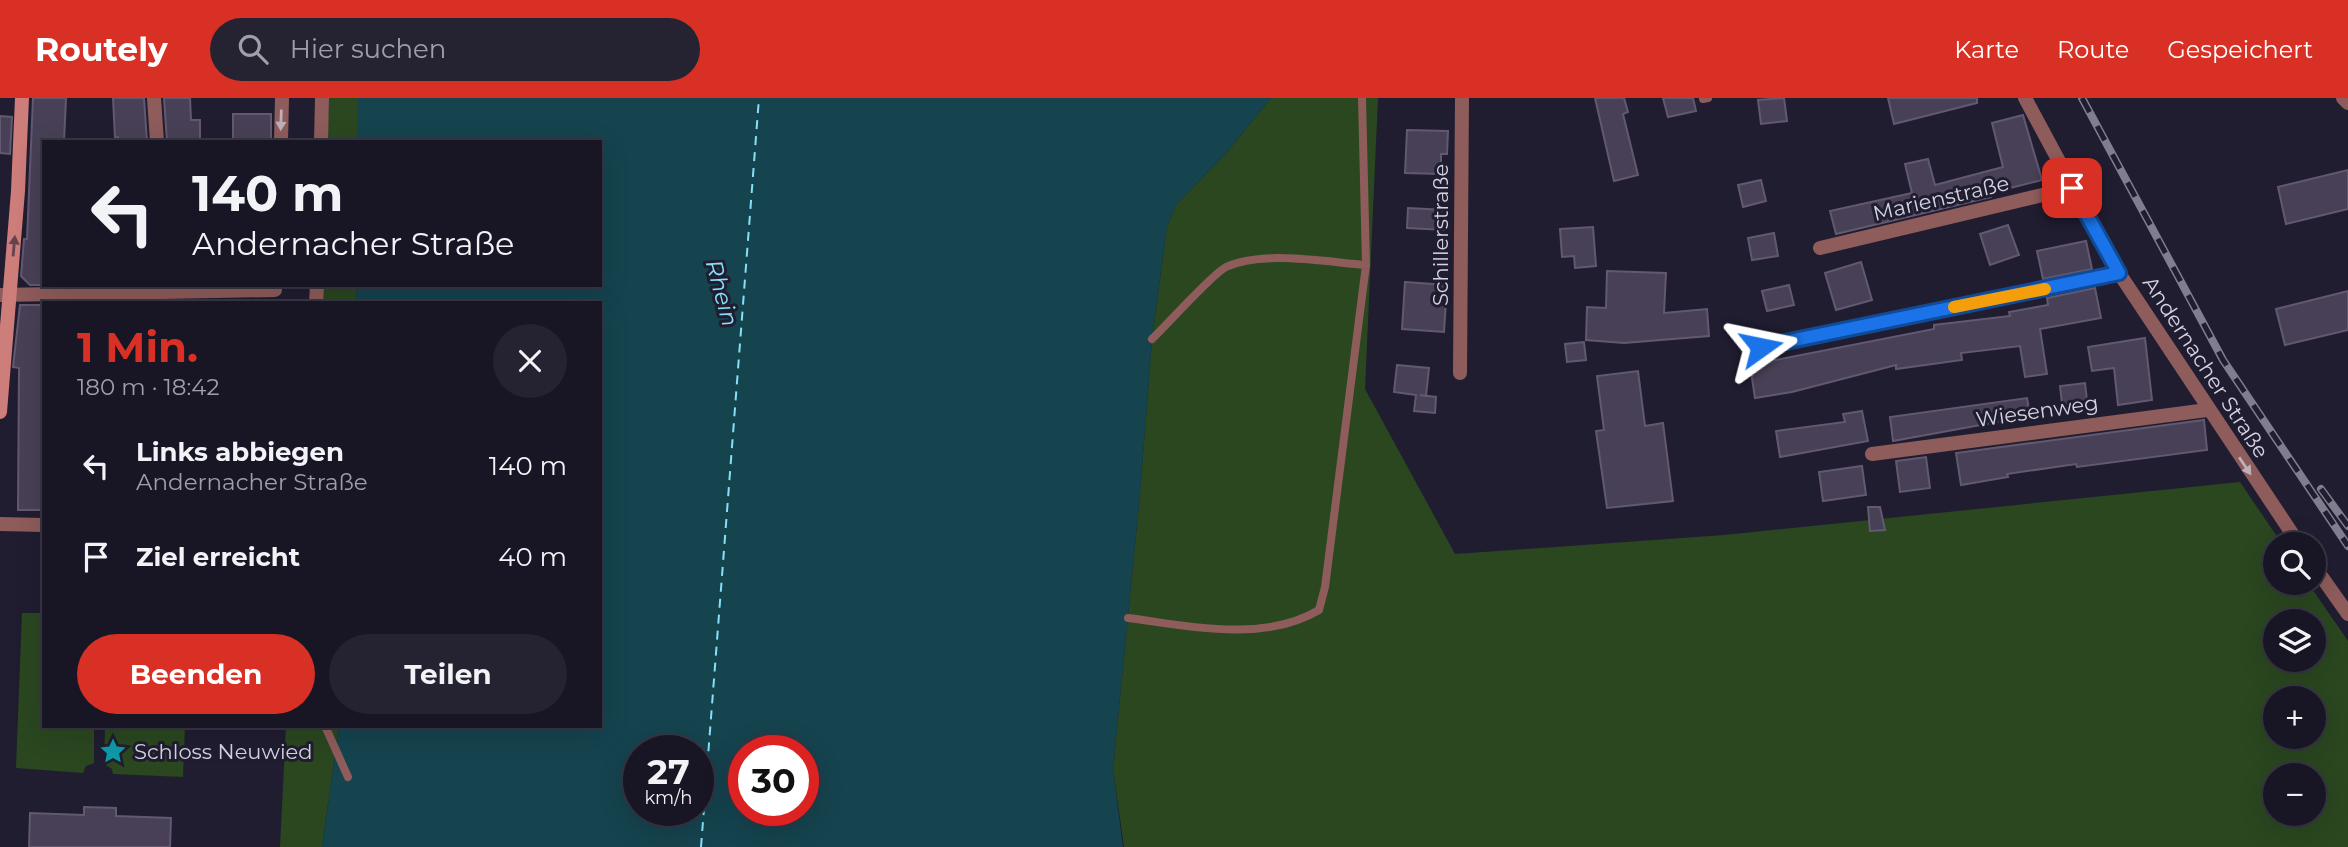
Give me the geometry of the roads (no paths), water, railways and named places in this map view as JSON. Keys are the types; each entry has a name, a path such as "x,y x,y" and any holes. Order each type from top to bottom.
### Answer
{"street":[{"path":"0,412 5,295 22,98"},
{"path":"154,98 157,140"},
{"path":"281,140 282,98"},
{"path":"321,140 322,98"},
{"name":"Schillerstraße","path":"1460,373 1462,98"},
{"name":"Andernacher Straße","path":"2025,98 2119,273 2207,410 2291,532"},
{"path":"2343,98 2348,103"},
{"name":"Marienstraße","path":"1820,248 2072,188"},
{"path":"1761,347 2119,273"},
{"path":"5,295 275,292"},
{"name":"Wiesenweg","path":"1872,454 2207,410"},
{"path":"0,524 42,525"},
{"path":"2326,583 2348,614"}],"lane":[{"path":"1128,618 1250,629 1300,621 1319,610 1325,587 1366,265 1362,98"},
{"path":"1152,339 1225,268 1258,260 1288,259 1366,265"},
{"path":"327,728 348,777"}],"water":[{"name":"Rhein","path":"357,98 1271,98 1227,152 1176,205 1167,226 1152,339 1113,769 1123,847 322,847 339,728 602,728 602,301 356,301 357,287 602,287 602,140 357,140"}],"railway":[{"path":"2082,98 2223,360 2348,546"},
{"path":"2321,489 2348,526"}],"place":[{"name":"Schloss Neuwied","path":"113,751"}]}
